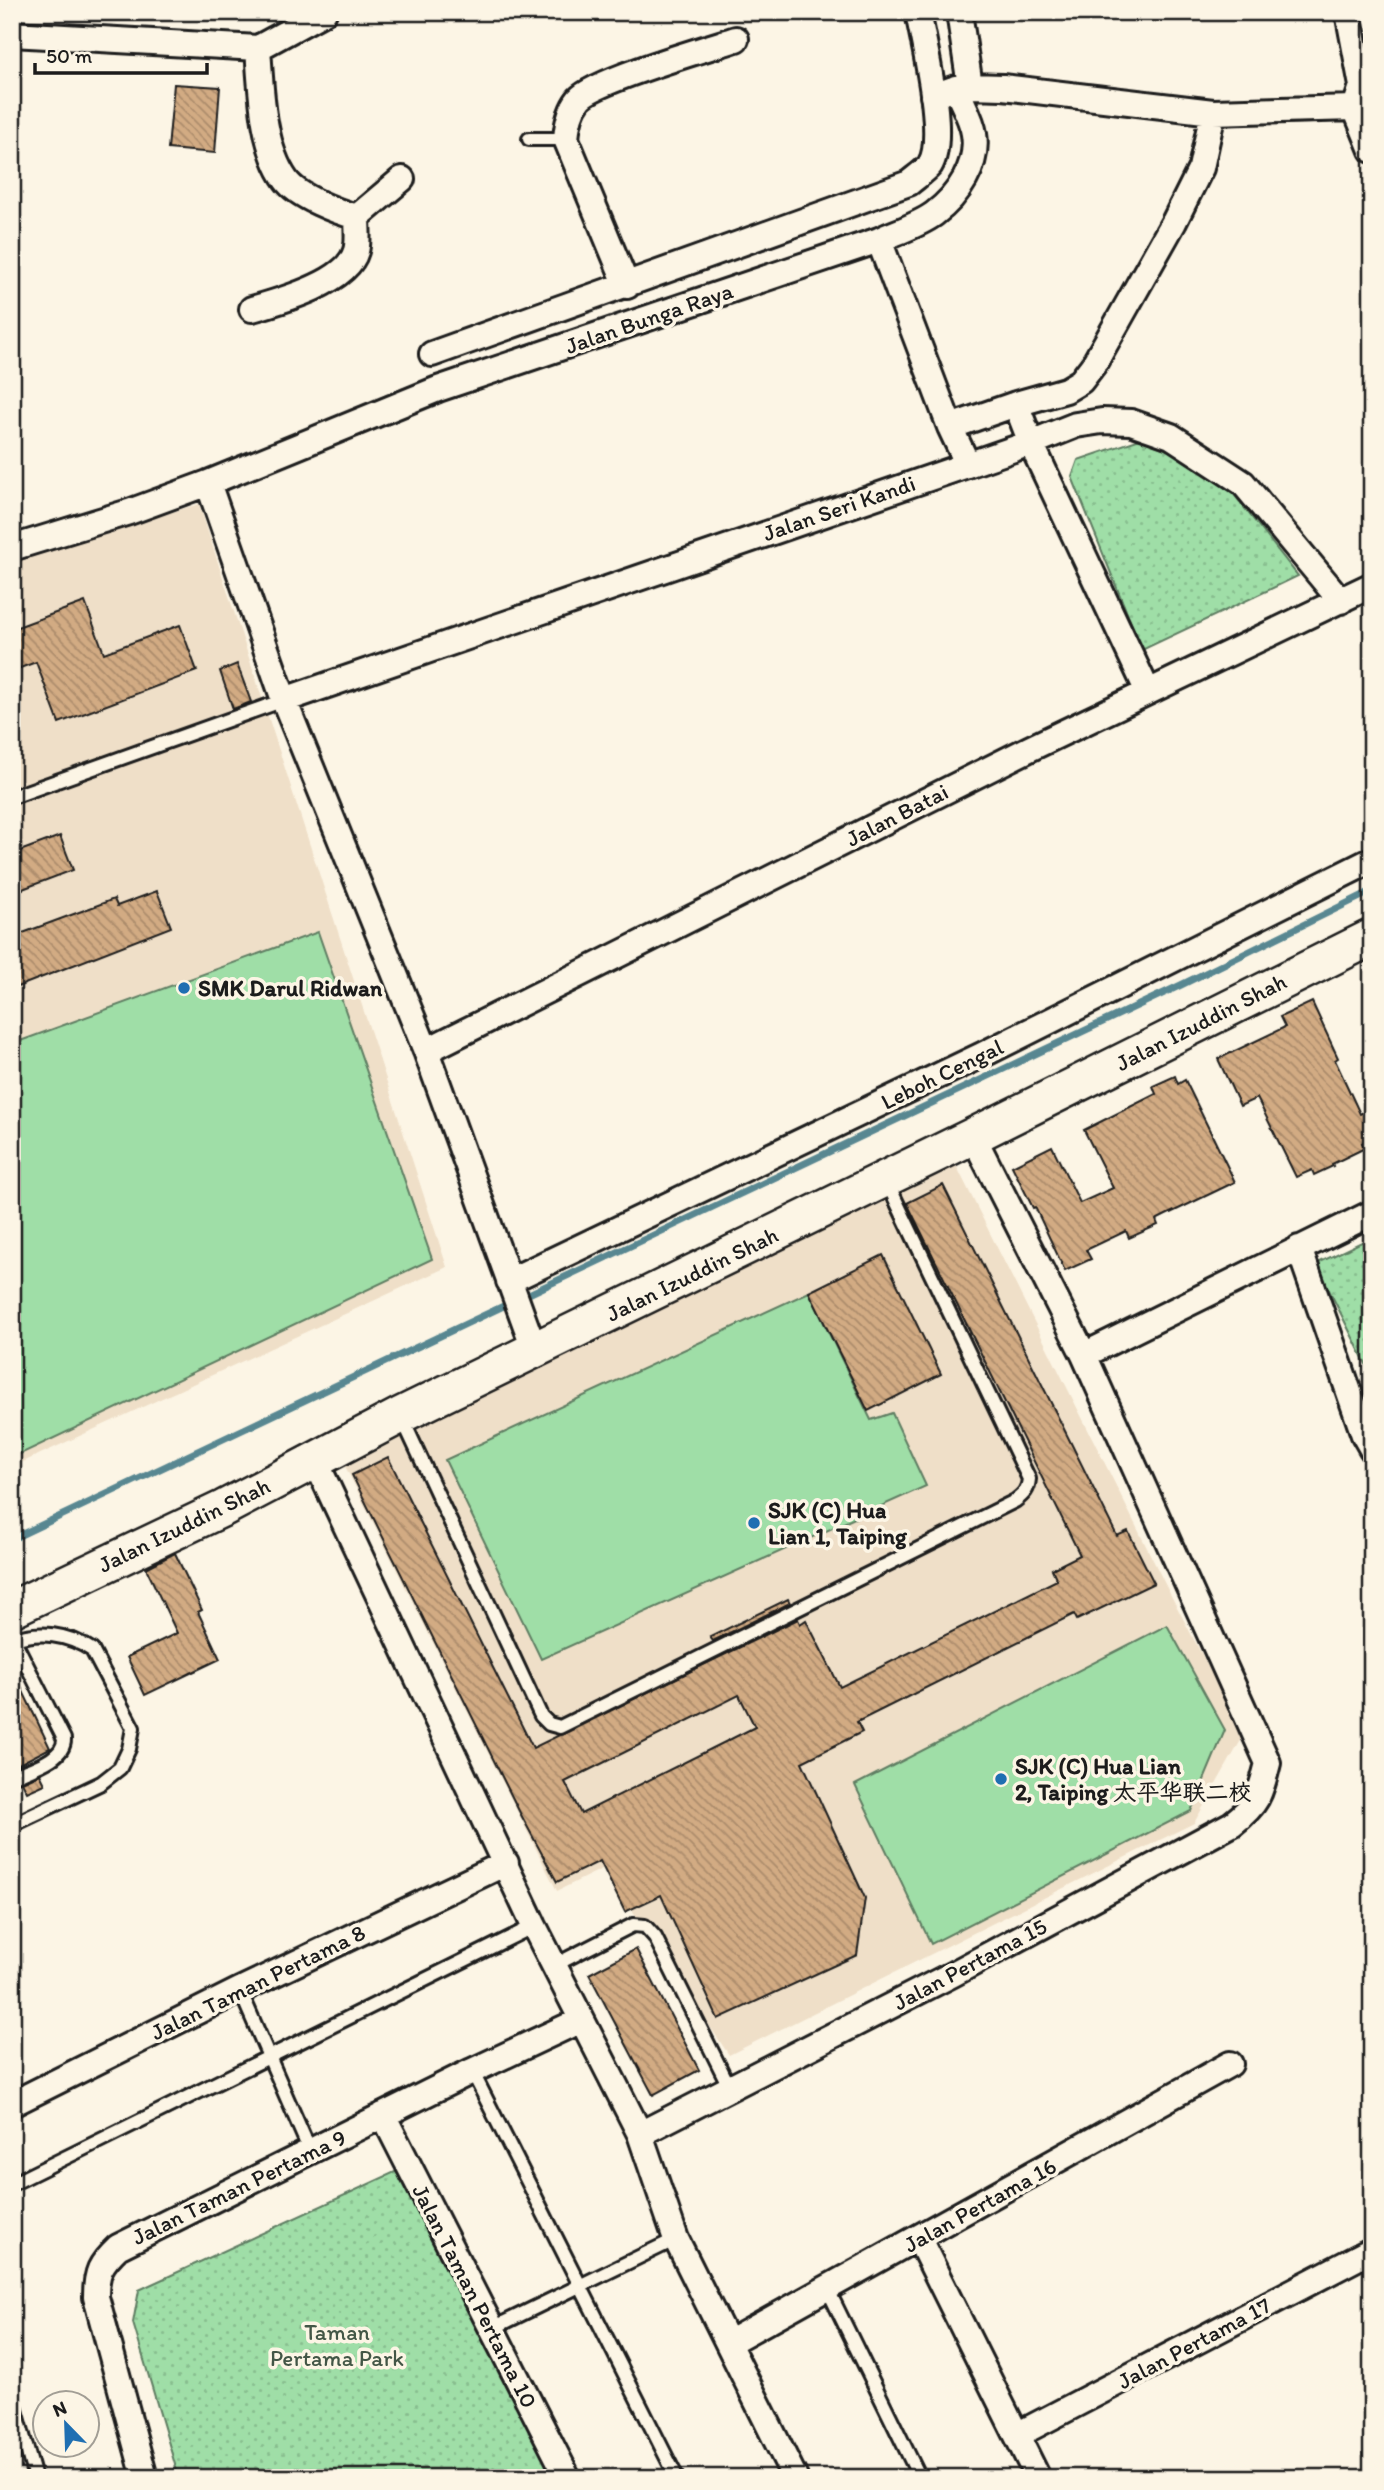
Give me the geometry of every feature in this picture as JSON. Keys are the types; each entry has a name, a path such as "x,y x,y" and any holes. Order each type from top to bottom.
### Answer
{"main road":[{"name":"Jalan Izuddin Shah","path":"13,1631 224,1508 401,1415 886,1179 1372,937"}],"street":[{"path":"12,34 258,48 324,12"},
{"name":"Jalan Bunga Raya","path":"12,548 129,512 208,483 438,389 879,240 932,216 951,199 963,182 971,165 974,133 918,12"},
{"path":"959,12 953,90 1003,87 1213,112 1355,108"},
{"path":"1348,12 1362,86 1355,108 1372,150"},
{"path":"626,286 566,139 568,121 580,97 618,78 736,39"},
{"path":"258,48 262,101 272,151 286,182 326,208 357,218"},
{"name":"Jalan Bunga Raya","path":"432,354 909,183 929,165 953,90"},
{"path":"950,427 1066,390 1081,381 1094,364 1174,222 1201,168 1213,112"},
{"path":"252,310 299,295 343,270 356,252 357,218 402,179"},
{"path":"879,240 950,427 967,464"},
{"path":"1016,404 1031,443 1147,692"},
{"name":"Jalan Seri Kandi","path":"284,700 1031,443 1076,425 1102,421 1131,422 1171,436 1243,483 1342,601"},
{"path":"208,483 284,700 426,1051 535,1351"},
{"name":"Jalan Batai","path":"426,1051 1016,755 1372,585"},
{"name":"Leboh Cengal","path":"513,1294 1372,860"},
{"path":"973,1136 1084,1355 1372,1213"},
{"path":"1299,1248 1369,1438"},
{"name":"Jalan Pertama 15","path":"640,2134 953,1974 1232,1824 1252,1809 1263,1785 1268,1763 1084,1355"},
{"path":"315,1460 534,1926 640,2134 676,2239 795,2478"},
{"name":"Jalan Taman Pertama 8","path":"12,2104 240,1990 506,1863"},
{"name":"Jalan Taman Pertama 9","path":"145,2478 99,2316 96,2276 104,2260 118,2247 472,2071 581,2020"},
{"name":"Jalan Pertama 16","path":"728,2343 828,2290 1230,2064"},
{"name":"Jalan Taman Pertama 10","path":"383,2115 568,2478"},
{"path":"919,2239 1038,2478"},
{"name":"Jalan Pertama 17","path":"1017,2435 1372,2250"}],"lane":[{"path":"529,139 566,139"},
{"path":"12,797 284,700"},
{"path":"401,1415 541,1716 549,1724 560,1727 843,1588 1024,1494 1029,1479 886,1179"},
{"path":"12,1777 58,1754 64,1745 64,1739 13,1631"},
{"path":"12,1825 101,1783 120,1768 129,1749 133,1728 92,1650 65,1637 13,1631"},
{"path":"555,1965 633,1925 645,1926 655,1937 730,2088"},
{"path":"12,2184 534,1926"},
{"path":"240,1990 310,2151"},
{"path":"472,2071 677,2478"},
{"path":"491,2329 676,2239"},
{"path":"828,2290 920,2478"},
{"path":"12,2396 35,2478"}],"shaded area":[{"name":"SMK Darul Ridwan","path":"199,504 447,1267 12,1467 12,560"},
{"name":"SJK (C) Hua Lian 1, Taiping","path":"951,1155 1167,1588 1244,1735 1194,1823 729,2055 604,1868 557,1891 341,1458"}],"green space":[{"path":"1140,439 1191,459 1228,487 1298,576 1142,650 1072,477 1078,460"},
{"path":"318,932 432,1259 12,1458 12,1044"},
{"path":"1372,1237 1372,1376 1316,1264"},
{"path":"809,1292 871,1420 892,1413 926,1486 541,1659 445,1460"},
{"path":"1167,1625 1225,1730 1191,1811 931,1944 855,1785"},
{"name":"Taman Pertama Park","path":"397,2171 556,2478 179,2478 133,2323 139,2290"}],"building":[{"path":"174,84 220,87 215,153 168,149"},
{"path":"85,602 104,653 180,625 197,671 59,723 36,662 12,671 12,629"},
{"path":"237,664 251,702 233,709 220,671"},
{"path":"60,836 73,870 12,893 12,854"},
{"path":"157,891 171,927 12,989 12,937 114,899 117,906"},
{"path":"1312,1002 1360,1114 1372,1108 1372,1138 1362,1143 1365,1148 1332,1164 1333,1166 1314,1175 1312,1170 1296,1177 1257,1098 1240,1106 1218,1059 1285,1027 1280,1017"},
{"path":"1175,1076 1178,1084 1185,1080 1235,1182 1156,1220 1158,1225 1129,1238 1126,1231 1086,1250 1091,1259 1065,1271 1012,1166 1052,1146 1080,1203 1113,1188 1084,1130 1156,1094 1153,1086"},
{"path":"943,1185 1117,1536 1128,1531 1154,1583 1077,1620 1074,1614 857,1722 862,1732 802,1762 865,1898 857,1955 718,2019 661,1895 625,1912 600,1861 557,1882 352,1475 388,1457 533,1748 798,1619 800,1624 806,1620 840,1687 1057,1580 1052,1569 1080,1555 907,1203","holes":["739,1695 755,1727 581,1814 565,1782"]},
{"path":"883,1255 941,1374 868,1411 809,1292"},
{"path":"175,1553 202,1610 198,1612 220,1659 145,1695 127,1657 177,1633 146,1568"},
{"path":"788,1599 790,1603 713,1641 710,1637"},
{"path":"12,1668 50,1748 15,1766 12,1761"},
{"path":"40,1774 45,1784 27,1792 22,1782"},
{"path":"636,1949 699,2070 653,2095 589,1974"}],"waterway":[{"path":"12,1539 1181,985 1372,891"}],"place":[{"name":"SMK Darul Ridwan","path":"184,988"},
{"name":"SJK (C) Hua Lian 1, Taiping","path":"754,1523"},
{"name":"SJK (C) Hua Lian 2, Taiping 太平华联二校","path":"1001,1779"}]}
